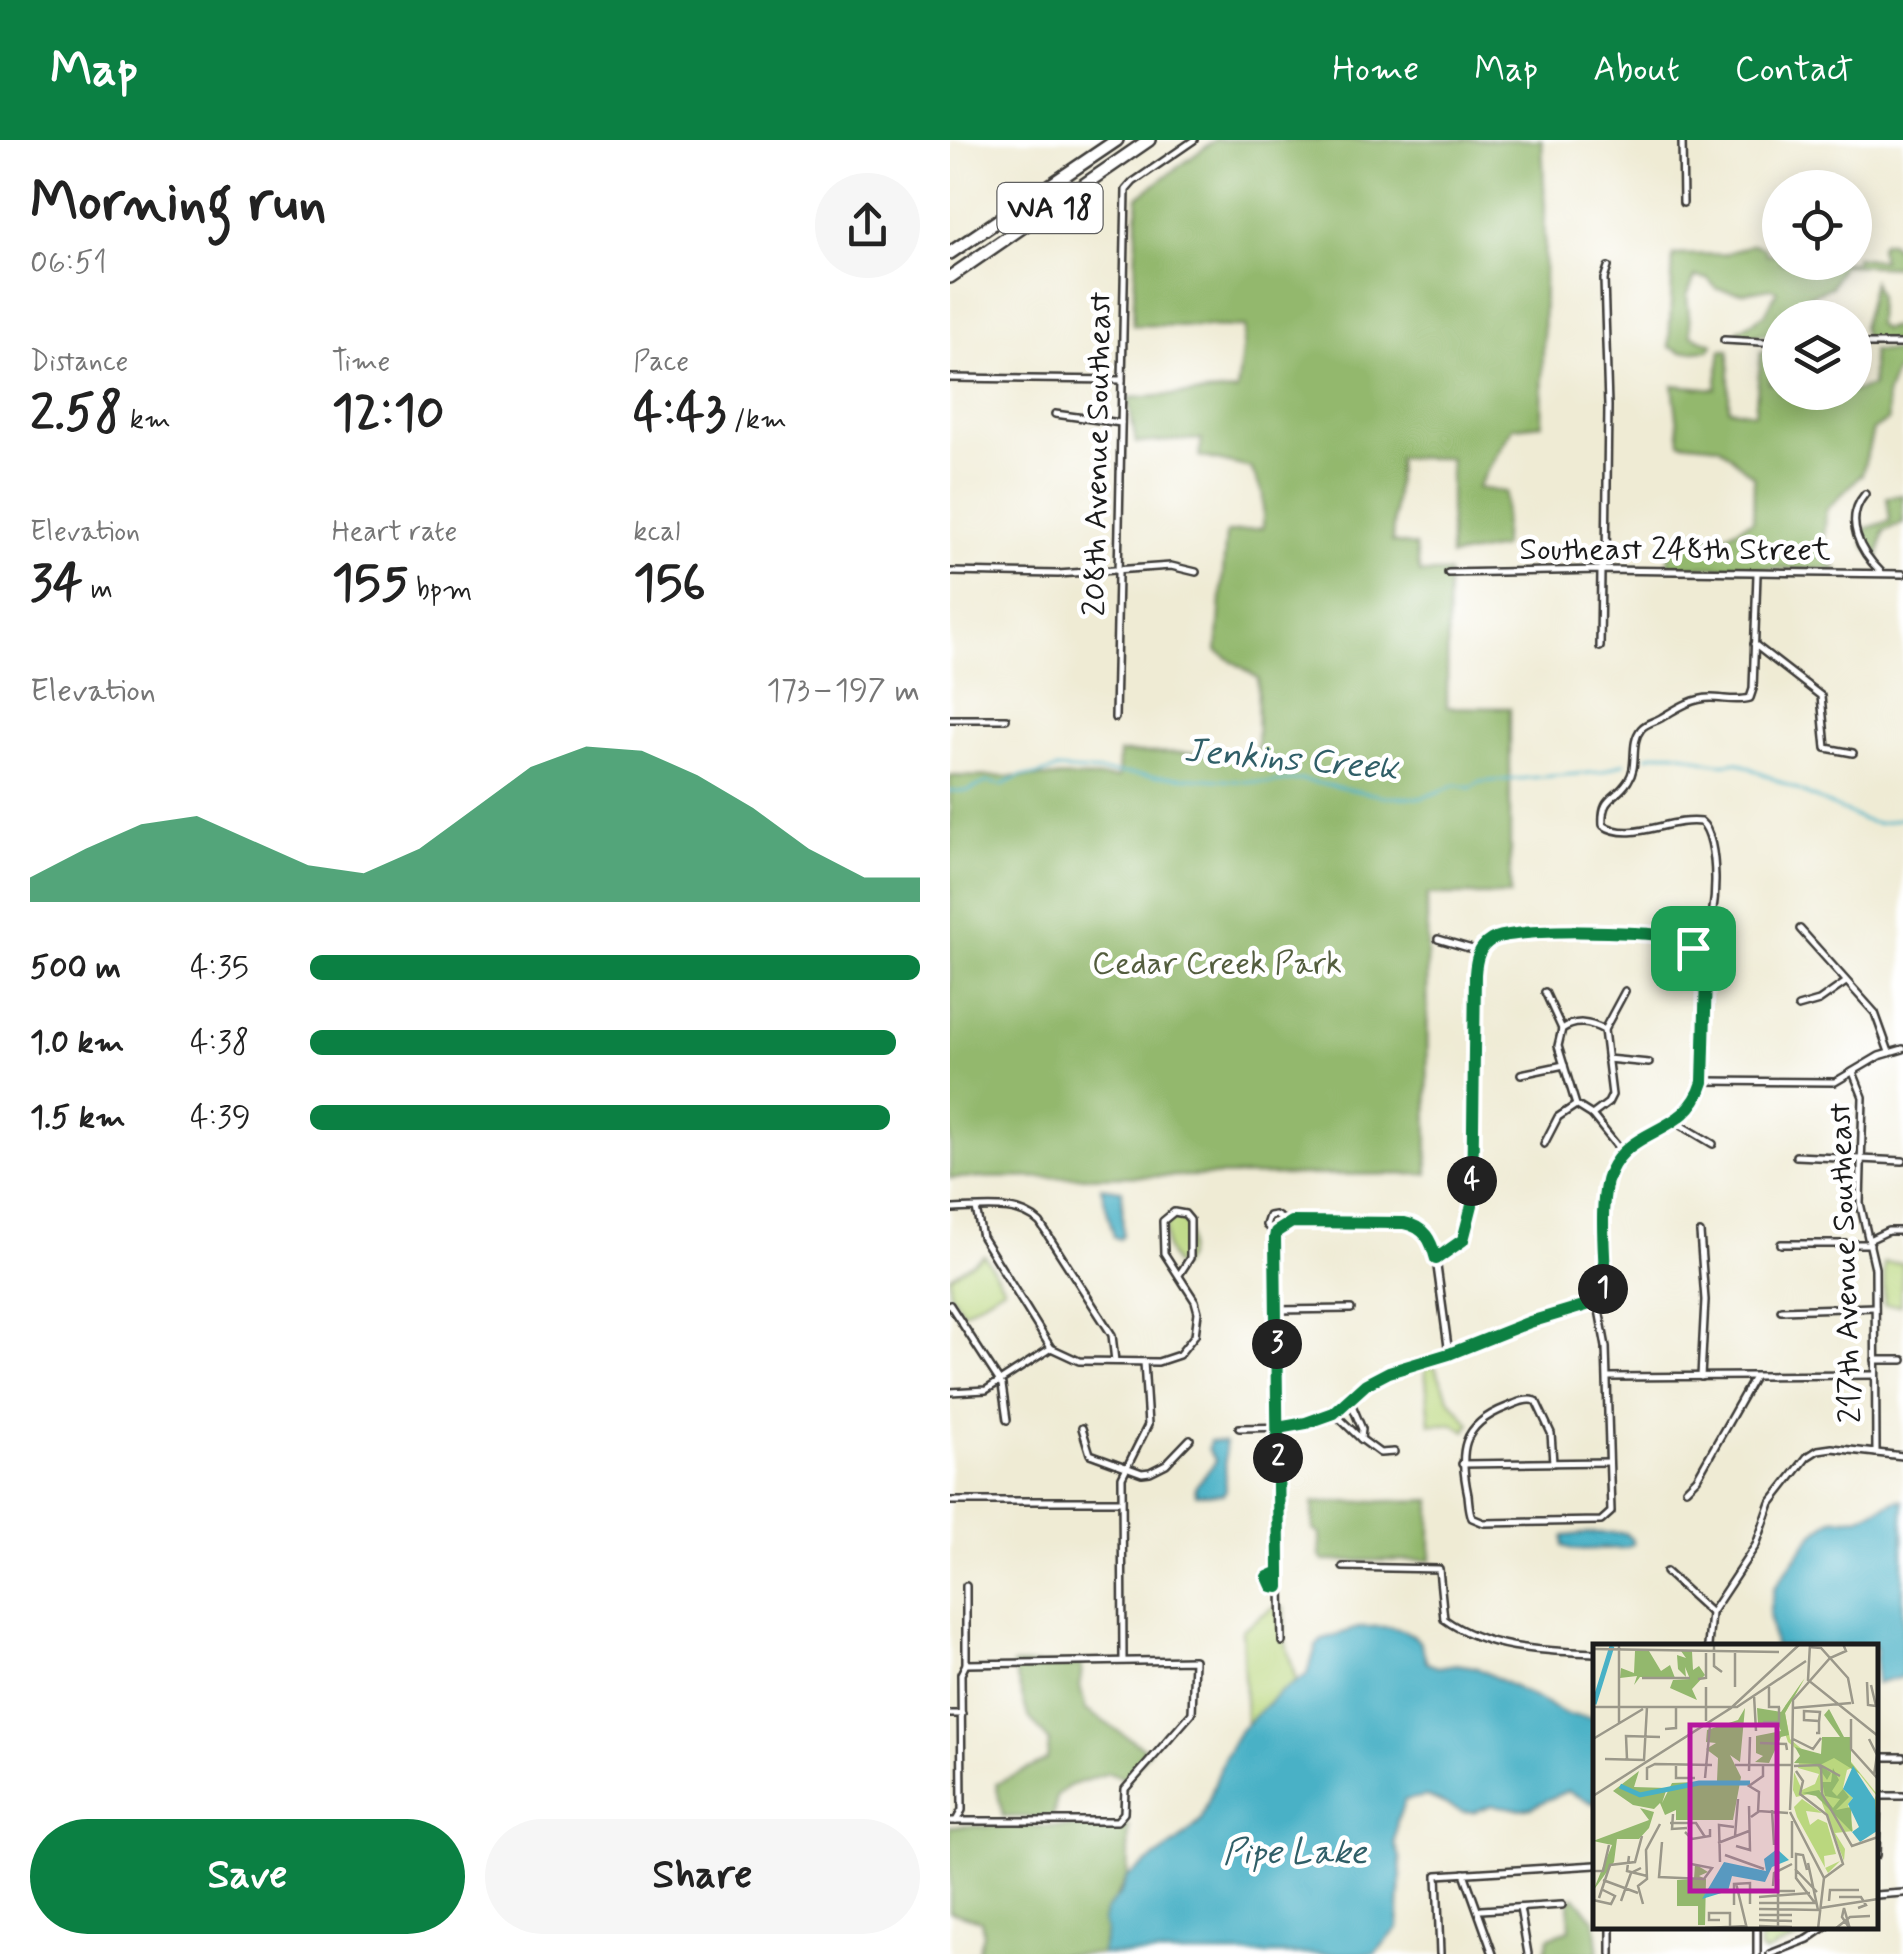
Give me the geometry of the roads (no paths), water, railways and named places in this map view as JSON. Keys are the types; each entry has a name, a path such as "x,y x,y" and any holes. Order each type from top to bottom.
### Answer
{"highway":[{"name":"WA 18","path":"950,253 1116,140"},
{"name":"WA 18","path":"950,277 1150,140"}],"street":[{"name":"208th Avenue Southeast","path":"1115,718 1126,190 1194,140"},
{"path":"1682,140 1683,203"},
{"path":"1600,647 1601,570 1606,561 1608,406 1604,280 1608,267"},
{"path":"1724,340 1762,343"},
{"path":"1872,344 1903,344"},
{"path":"950,378 1122,380"},
{"path":"1055,414 1121,423"},
{"path":"1865,494 1856,508 1856,537 1867,558 1883,574"},
{"path":"950,572 1120,572 1171,566 1196,572"},
{"name":"Southeast 248th Street","path":"1448,573 1601,570 1903,574"},
{"path":"1693,948 1703,940 1710,922 1715,873 1708,828 1702,822 1688,821 1614,831 1603,825 1603,812 1609,797 1632,775 1638,732 1643,726 1690,702 1750,698 1756,574"},
{"path":"1754,644 1821,696 1826,748 1853,753"},
{"path":"950,719 1006,719"},
{"path":"1800,930 1875,1013 1888,1052"},
{"path":"1436,1259 1463,1240 1471,1220 1475,974 1479,951 1490,941 1515,932 1667,936 1693,948 1706,976 1703,1082 1688,1111 1676,1122 1622,1152 1606,1186 1605,1283 1597,1299 1608,1377 1612,1507 1607,1518 1484,1523 1472,1518 1462,1464 1465,1442 1479,1422 1493,1412 1527,1399 1536,1400 1552,1433 1553,1463"},
{"path":"1438,939 1479,951"},
{"path":"1798,1007 1818,1001 1846,982"},
{"path":"1592,1115 1612,1095 1604,1030 1625,991"},
{"path":"1545,992 1562,1030 1558,1042 1576,1105 1592,1115 1622,1152"},
{"path":"1562,1030 1583,1023 1604,1030"},
{"path":"1703,1082 1835,1082 1888,1052 1903,1050"},
{"path":"1607,1059 1649,1063"},
{"path":"1521,1074 1564,1065"},
{"name":"217th Avenue Southeast","path":"1853,1072 1863,1097 1860,1204 1870,1242 1875,1307 1876,1452"},
{"path":"1544,1144 1558,1117 1576,1105"},
{"path":"1676,1122 1713,1144"},
{"path":"1796,1156 1903,1161"},
{"path":"976,1209 982,1237 1051,1348 1079,1361 1170,1360 1195,1335 1195,1301 1178,1275 1162,1247 1163,1221 1174,1212 1188,1217 1190,1227 1190,1262 1178,1275"},
{"path":"950,1210 1024,1211 1040,1223 1112,1334 1115,1361"},
{"path":"1278,1231 1267,1227 1266,1218 1274,1215 1287,1222 1410,1224 1427,1235 1436,1259 1449,1354"},
{"path":"1282,1642 1276,1310 1278,1231 1287,1222"},
{"path":"1781,1244 1870,1242 1888,1231 1903,1231"},
{"path":"1700,1233 1705,1300 1701,1377"},
{"path":"1239,1428 1278,1428 1334,1413 1373,1379 1597,1299"},
{"path":"950,1305 1006,1393 1007,1420"},
{"path":"1781,1310 1875,1307"},
{"path":"1276,1310 1351,1309"},
{"path":"950,1392 980,1391 1051,1348"},
{"path":"1875,1360 1903,1360"},
{"path":"1124,1660 1121,1502 1124,1466 1148,1425 1144,1362"},
{"path":"1608,1377 1875,1375"},
{"path":"1686,1490 1697,1478 1754,1376"},
{"path":"1350,1398 1362,1429 1361,1439"},
{"path":"1334,1413 1374,1450 1394,1452"},
{"path":"1082,1428 1090,1454 1142,1472 1159,1470 1190,1439"},
{"path":"1708,1644 1711,1613 1756,1545 1771,1503 1807,1457 1832,1448 1903,1456"},
{"path":"1462,1464 1609,1462"},
{"path":"950,1501 1121,1502"},
{"path":"1343,1568 1439,1569 1444,1619 1459,1630 1484,1640 1536,1650 1593,1653"},
{"path":"1279,1572 1271,1573 1267,1580 1279,1587"},
{"path":"1666,1572 1711,1613"},
{"path":"953,1821 962,1810 961,1674 966,1664 966,1586"},
{"path":"953,1821 1112,1822 1122,1818 1125,1789 1192,1713 1194,1660 966,1664"},
{"path":"950,1714 962,1714"},
{"path":"1878,1816 1880,1757 1903,1758"},
{"path":"1879,1796 1903,1796"},
{"path":"1440,1954 1437,1875 1593,1865"},
{"path":"1464,1873 1493,1954"},
{"path":"1878,1895 1903,1894"},
{"path":"1481,1910 1562,1905"},
{"path":"1520,1908 1528,1954"},
{"path":"1757,1954 1758,1929"},
{"path":"1770,1954 1822,1929"}],"water":[{"path":"1101,1187 1122,1190 1120,1239 1114,1237"},
{"path":"1210,1441 1225,1442 1226,1490 1223,1494 1196,1494 1195,1487 1216,1461 1208,1449"},
{"path":"1903,1500 1903,1677 1878,1683 1878,1644 1774,1644 1769,1613 1774,1588 1812,1535 1832,1519 1860,1517"},
{"path":"1625,1533 1633,1544 1625,1548 1573,1550 1563,1546 1564,1536"},
{"name":"Pipe Lake","path":"1361,1627 1406,1631 1420,1642 1427,1663 1438,1667 1475,1667 1568,1715 1593,1718 1593,1803 1567,1791 1532,1807 1492,1805 1473,1812 1427,1796 1405,1800 1397,1821 1395,1844 1401,1876 1398,1928 1375,1954 1101,1954 1105,1911 1120,1894 1127,1877 1201,1821 1224,1758 1240,1730 1279,1693 1308,1674 1316,1646 1323,1639"}],"waterway":[{"name":"Jenkins Creek","path":"1647,756 1673,753 1713,763 1737,762 1863,820 1877,824 1903,818"},
{"name":"Jenkins Creek","path":"950,791 968,791 987,782 1002,785 1021,776 1057,769 1268,783 1301,780 1388,797 1422,798 1456,785 1471,788 1480,782 1601,772 1625,763"}],"park label":[{"name":"Cedar Creek Park","path":"1217,964"}]}
